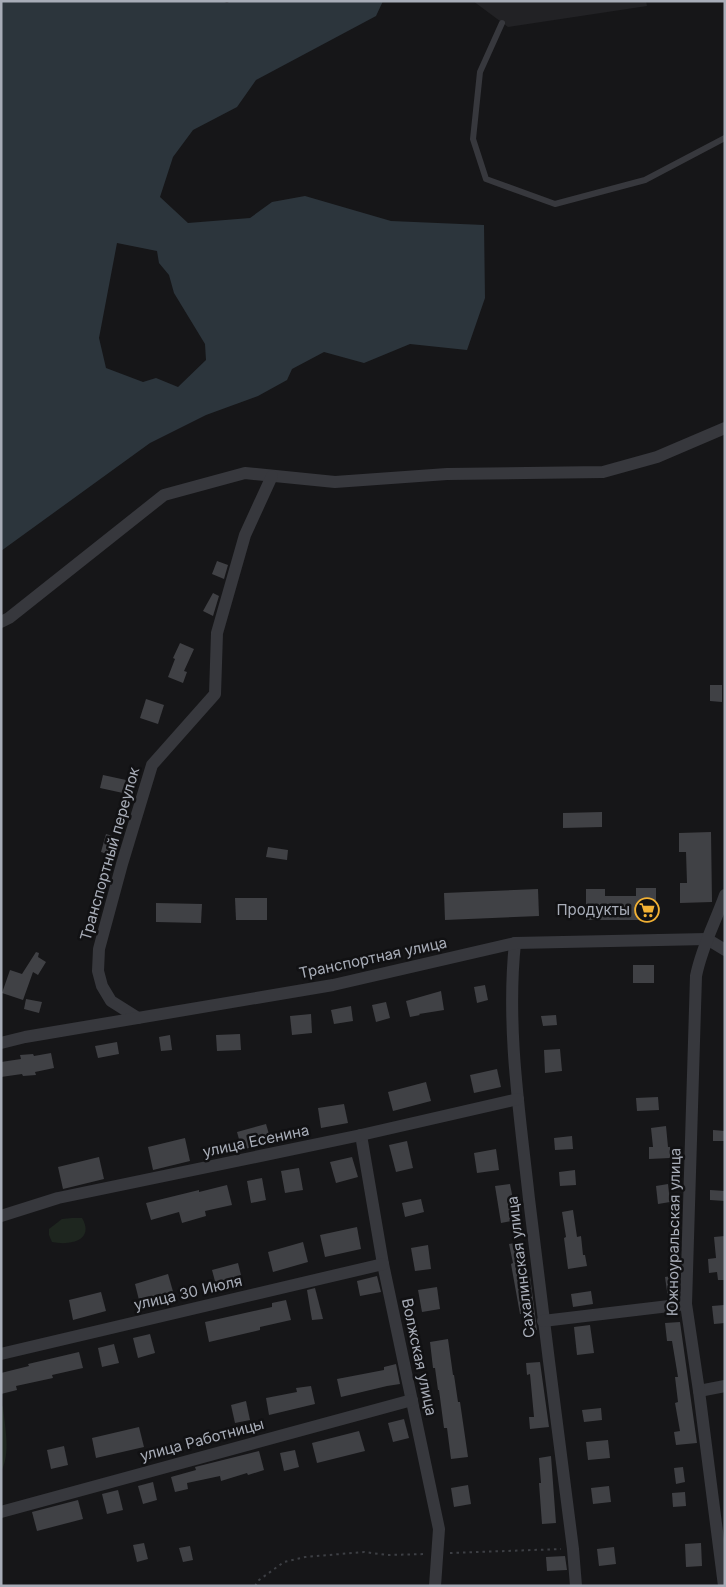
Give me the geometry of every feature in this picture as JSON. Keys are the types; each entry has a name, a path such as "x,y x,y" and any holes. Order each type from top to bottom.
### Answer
{"street":[{"path":"1,622 9,618 164,496 245,473 335,482 447,474 603,472 657,457 725,428"},
{"name":"Транспортный переулок","path":"138,1018 112,1000 102,986 98,971 100,949 152,765 215,694 217,633 244,535 272,476"},
{"path":"725,894 718,917 707,939 725,950"},
{"name":"Транспортная улица","path":"1,1044 25,1037 333,985 515,943 707,939"},
{"name":"Южноуральская улица","path":"707,939 696,976 686,1304 700,1391 724,1586"},
{"name":"Сахалинская улица","path":"515,943 511,979 518,1099 576,1586"},
{"name":"улица Есенина","path":"1,1216 58,1198 362,1135 518,1099"},
{"name":"Волжская улица","path":"362,1135 383,1264 439,1529 434,1586"},
{"name":"улица 30 Июля","path":"1,1354 383,1264"},
{"path":"543,1321 686,1304"},
{"path":"700,1391 725,1386"},
{"name":"улица Работницы","path":"1,1512 412,1400"}],"lane":[{"path":"502,22 480,72 473,139 486,179 555,204 645,180 725,138"}],"path":[{"path":"255,1586 259,1580 284,1562 305,1557 364,1552 388,1555 573,1549"}],"shaded area":[{"path":"1,1 222,1 227,3 231,1 383,1 376,16 256,80 237,107 193,130 173,157 160,197 188,223 250,218 272,202 305,196 391,221 484,225 485,298 467,350 410,344 364,363 324,352 292,369 287,380 258,396 206,415 150,443 1,551","holes":["117,243 157,251 159,263 169,275 174,293 205,344 206,360 178,387 156,378 143,382 106,368 99,338"]},
{"path":"473,1 646,1 647,6 508,27"},
{"path":"82,1218 85,1226 83,1236 73,1242 52,1242 49,1229 62,1219"},
{"path":"1,1404 3,1407 7,1449 1,1472"}],"building":[{"path":"217,561 228,565 224,579 212,574"},
{"path":"213,593 219,596 213,616 203,611"},
{"path":"180,643 194,649 184,671 187,672 183,683 168,677 175,659 173,658"},
{"path":"710,685 722,685 722,702 710,701"},
{"path":"146,699 164,705 158,724 140,718"},
{"path":"103,775 126,780 123,793 100,788"},
{"path":"602,812 602,827 563,828 563,813"},
{"path":"711,832 712,902 680,903 680,883 687,883 686,852 679,852 679,833"},
{"path":"106,834 119,838 113,856 101,852"},
{"path":"268,847 288,850 287,860 266,857"},
{"path":"636,888 656,888 656,920 586,920 586,889 605,889 605,896 636,896"},
{"path":"538,889 539,916 445,920 444,893"},
{"path":"235,898 267,898 267,920 236,920"},
{"path":"156,903 202,904 201,923 156,922"},
{"path":"36,952 39,953 38,957 46,962 38,975 33,972 23,1000 2,993 10,970 22,974"},
{"path":"633,965 654,965 654,983 633,983"},
{"path":"485,985 488,1000 477,1003 474,987"},
{"path":"441,991 444,1010 410,1017 406,1001"},
{"path":"26,999 42,1002 39,1013 24,1009"},
{"path":"386,1002 390,1018 376,1022 372,1005"},
{"path":"351,1006 353,1021 334,1024 331,1010"},
{"path":"311,1014 312,1033 292,1035 290,1016"},
{"path":"556,1015 557,1025 543,1026 541,1016"},
{"path":"240,1034 241,1050 217,1051 216,1035"},
{"path":"170,1035 172,1050 161,1051 159,1037"},
{"path":"117,1042 119,1054 98,1058 95,1046"},
{"path":"560,1049 562,1071 545,1073 544,1050"},
{"path":"51,1053 54,1068 35,1072 36,1075 23,1076 22,1074 1,1077 1,1062 21,1059 20,1055 33,1054 34,1056"},
{"path":"497,1069 501,1087 474,1093 470,1075"},
{"path":"426,1082 431,1101 393,1111 388,1092"},
{"path":"658,1097 659,1110 637,1111 636,1098"},
{"path":"344,1104 348,1123 321,1128 318,1108"},
{"path":"266,1124 271,1141 242,1150 237,1132"},
{"path":"666,1126 670,1158 649,1159 649,1147 653,1147 651,1128"},
{"path":"713,1130 725,1131 725,1141 713,1141"},
{"path":"572,1136 573,1149 555,1150 554,1138"},
{"path":"185,1138 190,1161 153,1170 148,1147"},
{"path":"407,1141 413,1168 396,1172 389,1145"},
{"path":"496,1149 499,1170 477,1173 474,1153"},
{"path":"99,1157 104,1179 63,1189 58,1167"},
{"path":"352,1157 358,1177 336,1183 330,1162"},
{"path":"299,1168 303,1190 285,1193 281,1171"},
{"path":"575,1170 576,1185 560,1186 559,1172"},
{"path":"262,1178 266,1200 251,1203 247,1181"},
{"path":"510,1184 517,1220 501,1223 495,1186"},
{"path":"668,1184 670,1202 658,1204 656,1186"},
{"path":"227,1185 232,1205 205,1211 206,1216 182,1223 179,1212 151,1220 146,1203"},
{"path":"710,1190 725,1191 725,1201 710,1200"},
{"path":"421,1199 424,1212 405,1217 402,1203"},
{"path":"573,1210 577,1237 581,1236 583,1255 585,1255 587,1266 568,1269 562,1212"},
{"path":"357,1227 361,1249 325,1257 320,1235"},
{"path":"725,1236 725,1280 718,1280 717,1272 709,1273 708,1259 716,1258 714,1237"},
{"path":"303,1242 308,1262 273,1272 268,1252"},
{"path":"521,1242 527,1276 530,1276 537,1330 524,1331 522,1314 520,1314 509,1244"},
{"path":"428,1245 431,1269 415,1271 411,1248"},
{"path":"238,1263 242,1279 216,1285 212,1270"},
{"path":"168,1274 174,1295 140,1304 135,1284"},
{"path":"678,1275 678,1297 668,1298 665,1277"},
{"path":"377,1276 381,1292 360,1296 357,1281"},
{"path":"437,1287 440,1309 422,1312 418,1290"},
{"path":"315,1288 323,1319 312,1320 307,1290"},
{"path":"591,1291 593,1304 573,1307 571,1294"},
{"path":"101,1292 106,1311 73,1320 69,1300"},
{"path":"286,1300 291,1320 260,1327 260,1330 209,1342 205,1322 272,1307 272,1303"},
{"path":"724,1305 725,1323 714,1324 712,1306"},
{"path":"680,1322 697,1443 676,1445 674,1432 680,1431 675,1403 678,1402 675,1377 678,1377 672,1341 667,1341 665,1323"},
{"path":"590,1325 594,1353 577,1355 574,1327"},
{"path":"150,1334 155,1353 138,1358 133,1338"},
{"path":"448,1339 468,1457 451,1459 447,1428 444,1428 435,1368 433,1368 430,1342"},
{"path":"114,1344 119,1363 102,1367 98,1348"},
{"path":"79,1352 83,1368 52,1375 53,1378 16,1386 17,1390 1,1394 1,1373 29,1366 28,1364"},
{"path":"540,1362 549,1427 530,1429 529,1417 534,1417 530,1374 527,1375 526,1363"},
{"path":"396,1364 400,1384 341,1397 337,1379 384,1370 384,1367"},
{"path":"311,1386 315,1404 269,1415 266,1398 297,1392 296,1388"},
{"path":"246,1401 250,1420 235,1423 231,1405"},
{"path":"601,1408 602,1420 584,1422 582,1410"},
{"path":"404,1419 409,1438 393,1442 388,1423"},
{"path":"139,1427 144,1447 96,1458 92,1438"},
{"path":"359,1431 365,1451 317,1463 312,1443"},
{"path":"608,1440 610,1458 588,1460 586,1442"},
{"path":"64,1446 68,1465 51,1469 47,1450"},
{"path":"295,1450 299,1467 284,1471 280,1453"},
{"path":"259,1451 264,1470 221,1481 220,1476 187,1483 188,1489 175,1492 171,1477 196,1470 195,1467"},
{"path":"551,1456 556,1523 542,1524 539,1458"},
{"path":"683,1467 685,1482 676,1484 674,1468"},
{"path":"153,1482 157,1500 143,1504 138,1486"},
{"path":"468,1485 471,1504 454,1507 451,1488"},
{"path":"609,1486 611,1502 593,1504 591,1488"},
{"path":"118,1490 123,1510 107,1514 102,1494"},
{"path":"685,1492 686,1506 673,1507 672,1493"},
{"path":"78,1500 83,1519 37,1531 32,1512"},
{"path":"144,1543 148,1559 137,1562 133,1545"},
{"path":"701,1543 702,1566 686,1567 685,1544"},
{"path":"190,1546 193,1560 183,1562 179,1548"},
{"path":"614,1547 616,1564 599,1566 597,1549"},
{"path":"565,1556 567,1570 547,1571 546,1557"}],"place":[{"name":"Продукты","path":"647,910"}]}
